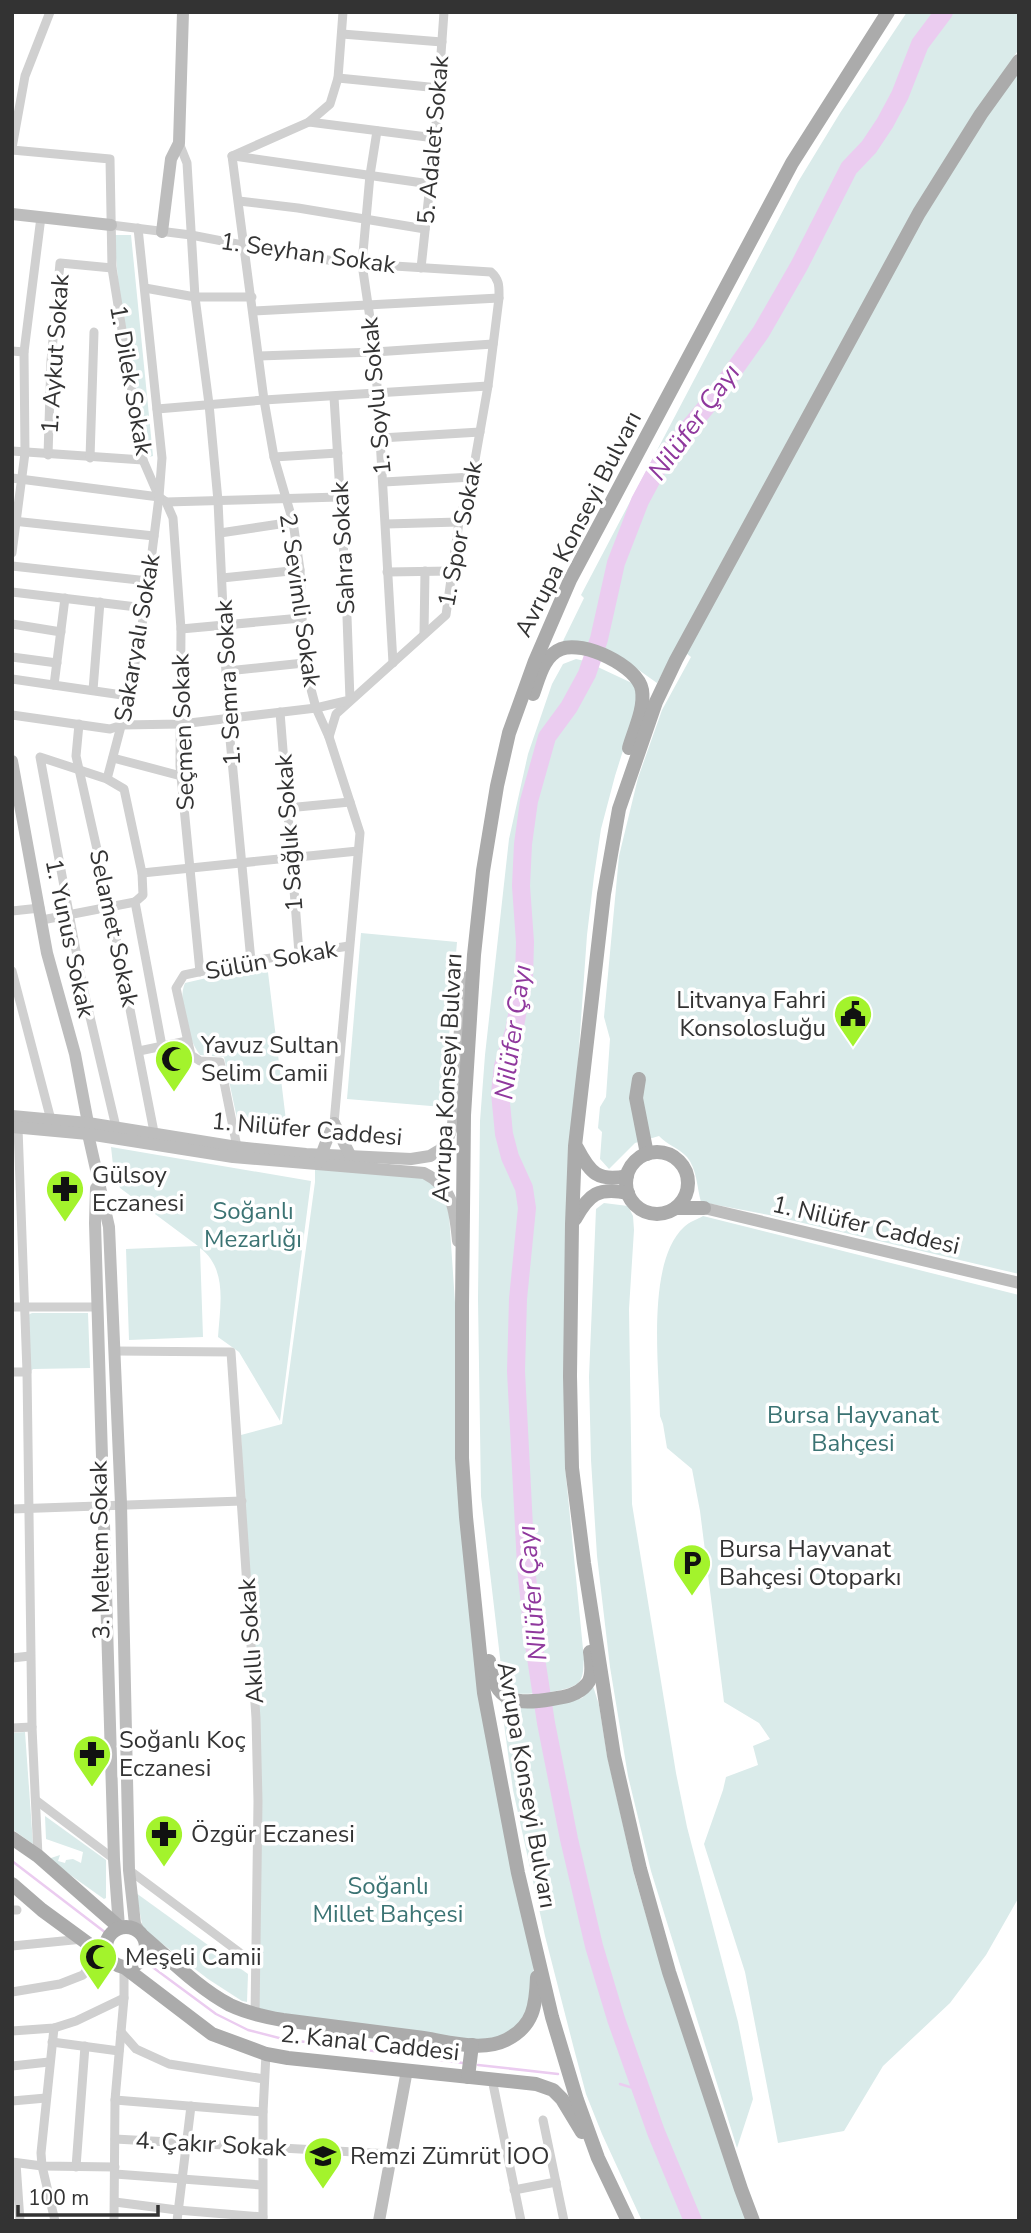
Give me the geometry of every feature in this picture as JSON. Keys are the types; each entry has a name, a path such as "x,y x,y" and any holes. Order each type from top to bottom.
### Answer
{"main road":[{"name":"Avrupa Konseyi Bulvarı","path":"628,2221 598,2158 577,2100 538,1962 499,1782 484,1693 466,1517 462,1306 464,1115 474,956 484,871 497,786 509,733 535,661 570,580 792,163 888,12"},
{"path":"753,2221 669,1972 640,1869 614,1756 572,1468 570,1376 575,1146 610,849 618,809 656,702 676,660 919,213 981,114 1019,61"},
{"path":"484,871 525,714 546,661 559,650 570,647 587,649 627,667 639,680 643,704 607,826 598,874 600,942"},
{"path":"575,1146 592,1172 602,1177 628,1176"},
{"path":"653,1154 670,1155 681,1163 687,1172 687,1190 683,1201 676,1208 667,1213 648,1213 632,1202 628,1193 628,1176 634,1163 653,1154"},
{"path":"687,1190 704,1208"},
{"path":"572,1224 583,1204 594,1193 628,1193"},
{"path":"676,1208 704,1208"},
{"path":"472,1571 486,1637 491,1678 501,1694 511,1700 528,1703 572,1696 588,1684 591,1675 584,1563"},
{"path":"12,1838 38,1856 120,1927"},
{"path":"12,1884 116,1965 132,1966 142,1959 146,1947 141,1934 129,1926 112,1931 106,1944 105,1956"},
{"name":"2. Kanal Caddesi","path":"141,1934 201,1985 230,2005 255,2015 472,2045 505,2040 527,2024 536,2005 538,1962"},
{"name":"2. Kanal Caddesi","path":"124,1967 212,2034 266,2054 536,2084 553,2090 562,2099 598,2158"},
{"path":"468,2077 472,2045"}],"street":[{"path":"162,232 171,159 179,142 184,12"},
{"path":"232,156 309,122 330,104 338,78 343,12"},
{"name":"5. Adalet Sokak","path":"421,268 435,138 444,12"},
{"path":"12,149 25,76 48,13"},
{"path":"341,34 442,43"},
{"path":"338,78 439,88"},
{"path":"309,122 435,138"},
{"name":"1. Soylu Sokak","path":"377,131 362,264 375,352 393,663"},
{"name":"1. Semra Sokak","path":"179,142 187,163 195,298 218,501 228,718 251,961"},
{"name":"1. Dilek Sokak","path":"12,149 110,159 112,268 143,460 162,499"},
{"path":"232,156 430,184"},
{"name":"2. Sevimli Sokak","path":"232,156 264,400 274,457 293,522 300,570 304,663 316,708 329,737 360,833 334,1123"},
{"path":"239,201 425,229"},
{"path":"12,214 111,225"},
{"path":"12,553 17,478 25,453 24,352 41,217"},
{"name":"1. Seyhan Sokak","path":"111,225 191,235 311,258 491,272 497,277 499,285"},
{"name":"1. Dilek Sokak","path":"138,228 162,458 162,499"},
{"name":"1. Aykut Sokak","path":"48,455 51,361 60,263 112,268"},
{"name":"1. Spor Sokak","path":"329,737 336,714 446,615 459,522 471,477 488,386 499,285"},
{"path":"145,288 195,298 252,297"},
{"path":"254,311 499,298"},
{"path":"90,458 94,332"},
{"path":"259,356 493,344"},
{"path":"12,351 24,352"},
{"path":"157,409 488,386"},
{"name":"Sahra Sokak","path":"334,397 350,700"},
{"path":"381,438 480,432"},
{"path":"12,451 143,460"},
{"path":"274,457 338,453"},
{"path":"384,482 471,477"},
{"path":"17,478 162,499 218,501 339,497"},
{"name":"Sakaryalı Sokak","path":"107,779 130,696 162,499"},
{"name":"Seçmen Sokak","path":"162,499 173,518 181,629 181,776 200,972"},
{"path":"14,521 154,536"},
{"path":"220,533 293,522"},
{"path":"386,524 459,522"},
{"path":"12,566 148,581"},
{"path":"222,578 300,570"},
{"path":"387,572 451,570"},
{"path":"424,635 425,571"},
{"path":"12,592 145,608"},
{"path":"54,685 65,598"},
{"path":"93,690 100,602"},
{"path":"181,629 301,618"},
{"path":"12,624 61,632"},
{"path":"12,657 57,663"},
{"path":"227,671 304,663"},
{"path":"12,679 130,696"},
{"path":"12,715 110,729 122,725 181,724 316,708 350,700"},
{"name":"1 Sağlık Sokak","path":"280,712 299,953"},
{"name":"Selamet Sokak","path":"79,724 76,756 110,906 154,1132"},
{"path":"12,911 70,914 135,902 143,895 142,873 124,789 80,768 40,757 70,914 82,983 116,1127"},
{"path":"113,758 181,776"},
{"name":"1. Yunus Sokak","path":"12,761 47,953 75,1054 88,1128"},
{"path":"287,808 350,802"},
{"path":"142,873 358,851"},
{"path":"135,902 162,1046"},
{"name":"Sülün Sokak","path":"187,1041 176,988 184,975 251,961 349,946"},
{"name":"1. Nilüfer Caddesi","path":"351,1162 430,1156 440,1150 447,1141 455,1110 462,1001 474,956"},
{"path":"12,971 51,1120"},
{"path":"139,1051 187,1041 191,1055 200,1061 220,1062 237,1147"},
{"name":"1. Nilüfer Caddesi","path":"14,1123 51,1120 233,1157 351,1162 425,1173 437,1179 448,1191 454,1207 462,1306"},
{"path":"14,1123 27,1371 30,1656 38,1856"},
{"name":"1. Nilüfer Caddesi","path":"14,1123 116,1127 320,1160"},
{"path":"320,1160 334,1123"},
{"path":"334,1123 351,1162"},
{"name":"3. Meltem Sokak","path":"88,1128 109,1227 121,1504 129,1870 135,1924 141,1934"},
{"name":"3. Meltem Sokak","path":"96,1167 94,1223 114,1859 120,1927"},
{"name":"1. Nilüfer Caddesi","path":"704,1208 1019,1283"},
{"path":"12,1307 98,1307"},
{"name":"Akıllı Sokak","path":"116,1351 230,1352 256,1718 258,1801 255,2015"},
{"path":"12,1372 27,1371"},
{"path":"12,1509 242,1501"},
{"path":"12,1658 30,1656"},
{"path":"12,1728 32,1727"},
{"path":"37,1801 114,1859"},
{"path":"129,1870 255,1964"},
{"path":"12,1946 83,1939"},
{"path":"12,1992 60,1984 83,1975 105,1956"},
{"path":"114,2221 115,2100 124,1967"},
{"path":"12,2031 54,2028 76,2021 124,1998"},
{"path":"54,2028 41,2152 55,2221"},
{"path":"121,2032 136,2049 169,2064 264,2079"},
{"path":"52,2042 119,2052"},
{"path":"76,2168 85,2046"},
{"path":"115,2202 263,2219 262,2112 266,2054"},
{"path":"12,2066 49,2062"},
{"path":"379,2221 407,2070"},
{"path":"492,2079 521,2221"},
{"path":"12,2101 46,2098"},
{"path":"115,2100 262,2112"},
{"path":"177,2221 191,2106"},
{"path":"543,2120 564,2221"},
{"name":"4. Çakır Sokak","path":"115,2139 391,2154"},
{"path":"20,2221 14,2162 262,2185"},
{"path":"514,2190 556,2182"}],"green space":[{"path":"907,12 1019,12 1019,49 961,135 657,683 626,661 563,641 584,598 581,595 798,182"},
{"path":"1019,69 1019,1274 769,1215 701,1202 693,1167 680,1151 659,1136 635,1143 609,1169 600,1159 602,1132 598,1128 600,1107 606,1097 610,1039 604,1017 619,856 638,778 662,710 691,657 686,653 912,236 979,127"},
{"path":"114,235 131,235 153,456 149,457 145,451 120,302"},
{"path":"576,659 634,684 641,693 601,829 587,935 572,1146 565,1466 583,1671 579,1682 566,1689 518,1694 512,1693 503,1683 481,1496 478,1299 480,1121 509,839 528,754 552,684 563,664"},
{"path":"361,933 457,942 443,1107 347,1099"},
{"path":"267,964 288,1137 239,1128 224,1057 200,1055 188,1030 183,1009 185,983"},
{"name":"Soğanlı Mezarlığı","path":"111,1147 311,1181 280,1421 239,1352 218,1337 221,1301 219,1277 215,1266 200,1248 203,1337 129,1340 126,1249 198,1246 120,1188 114,1174"},
{"name":"Soğanlı Millet Bahçesi","path":"315,1169 428,1178 442,1191 449,1214 457,1332 460,1508 534,1962 531,2004 520,2025 499,2038 463,2041 257,2011 260,1830 241,1435 282,1424"},
{"path":"604,1203 628,1206 633,1216 629,1309 632,1504 676,1773 687,1827 738,2022 753,2099 737,2148 651,1871 628,1776 610,1667 597,1556 589,1377 596,1209"},
{"name":"Bursa Hayvanat Bahçesi","path":"703,1216 1019,1295 1019,1897 986,1955 950,2003 883,2066 844,2131 778,2143 745,1972 704,1844 726,1777 758,1765 753,1746 770,1739 759,1723 724,1702 700,1511 692,1469 667,1448 660,1416 657,1316 664,1264 672,1243 684,1227"},
{"path":"88,1313 90,1368 33,1369 30,1372 28,1315"},
{"path":"593,1686 635,1878 748,2221 642,2221 586,2094 545,1936 513,1790 501,1702 518,1707 567,1702 582,1698"},
{"path":"25,1732 33,1844 12,1829 12,1733"},
{"path":"45,1816 106,1860 106,1898 48,1859 60,1855 58,1861 65,1863 66,1860 73,1859 81,1863 83,1852 46,1839"},
{"path":"136,1893 248,1974 247,2002 208,1979 143,1929"}],"waterway":[{"name":"Nilüfer Çayı","path":"693,2221 656,2132 616,2019 594,1946 569,1839 534,1645 526,1566 516,1371 518,1299 527,1208 524,1188 510,1157 504,1134 500,1093 503,1066 514,1031 524,978 525,942 521,886 523,844 529,801 547,737 569,707 587,674 599,639 616,563 640,501 662,460 717,394 761,332 799,266 849,168 869,147 885,123 900,95 920,44 944,12"},
{"path":"12,1861 106,1933"},
{"path":"147,1963 216,2014 248,2030 283,2039 463,2063"},
{"path":"478,2065 558,2074"},
{"path":"620,2084 643,2091"}],"place":[{"name":"Litvanya Fahri Konsolosluğu","path":"853,1048"},
{"name":"Yavuz Sultan Selim Camii","path":"174,1093"},
{"name":"Gülsoy Eczanesi","path":"65,1223"},
{"name":"Bursa Hayvanat Bahçesi Otoparkı","path":"692,1597"},
{"name":"Soğanlı Koç Eczanesi","path":"92,1788"},
{"name":"Özgür Eczanesi","path":"164,1868"},
{"name":"Meşeli Camii","path":"98,1991"},
{"name":"Remzi Zümrüt İOO","path":"323,2190"}]}
